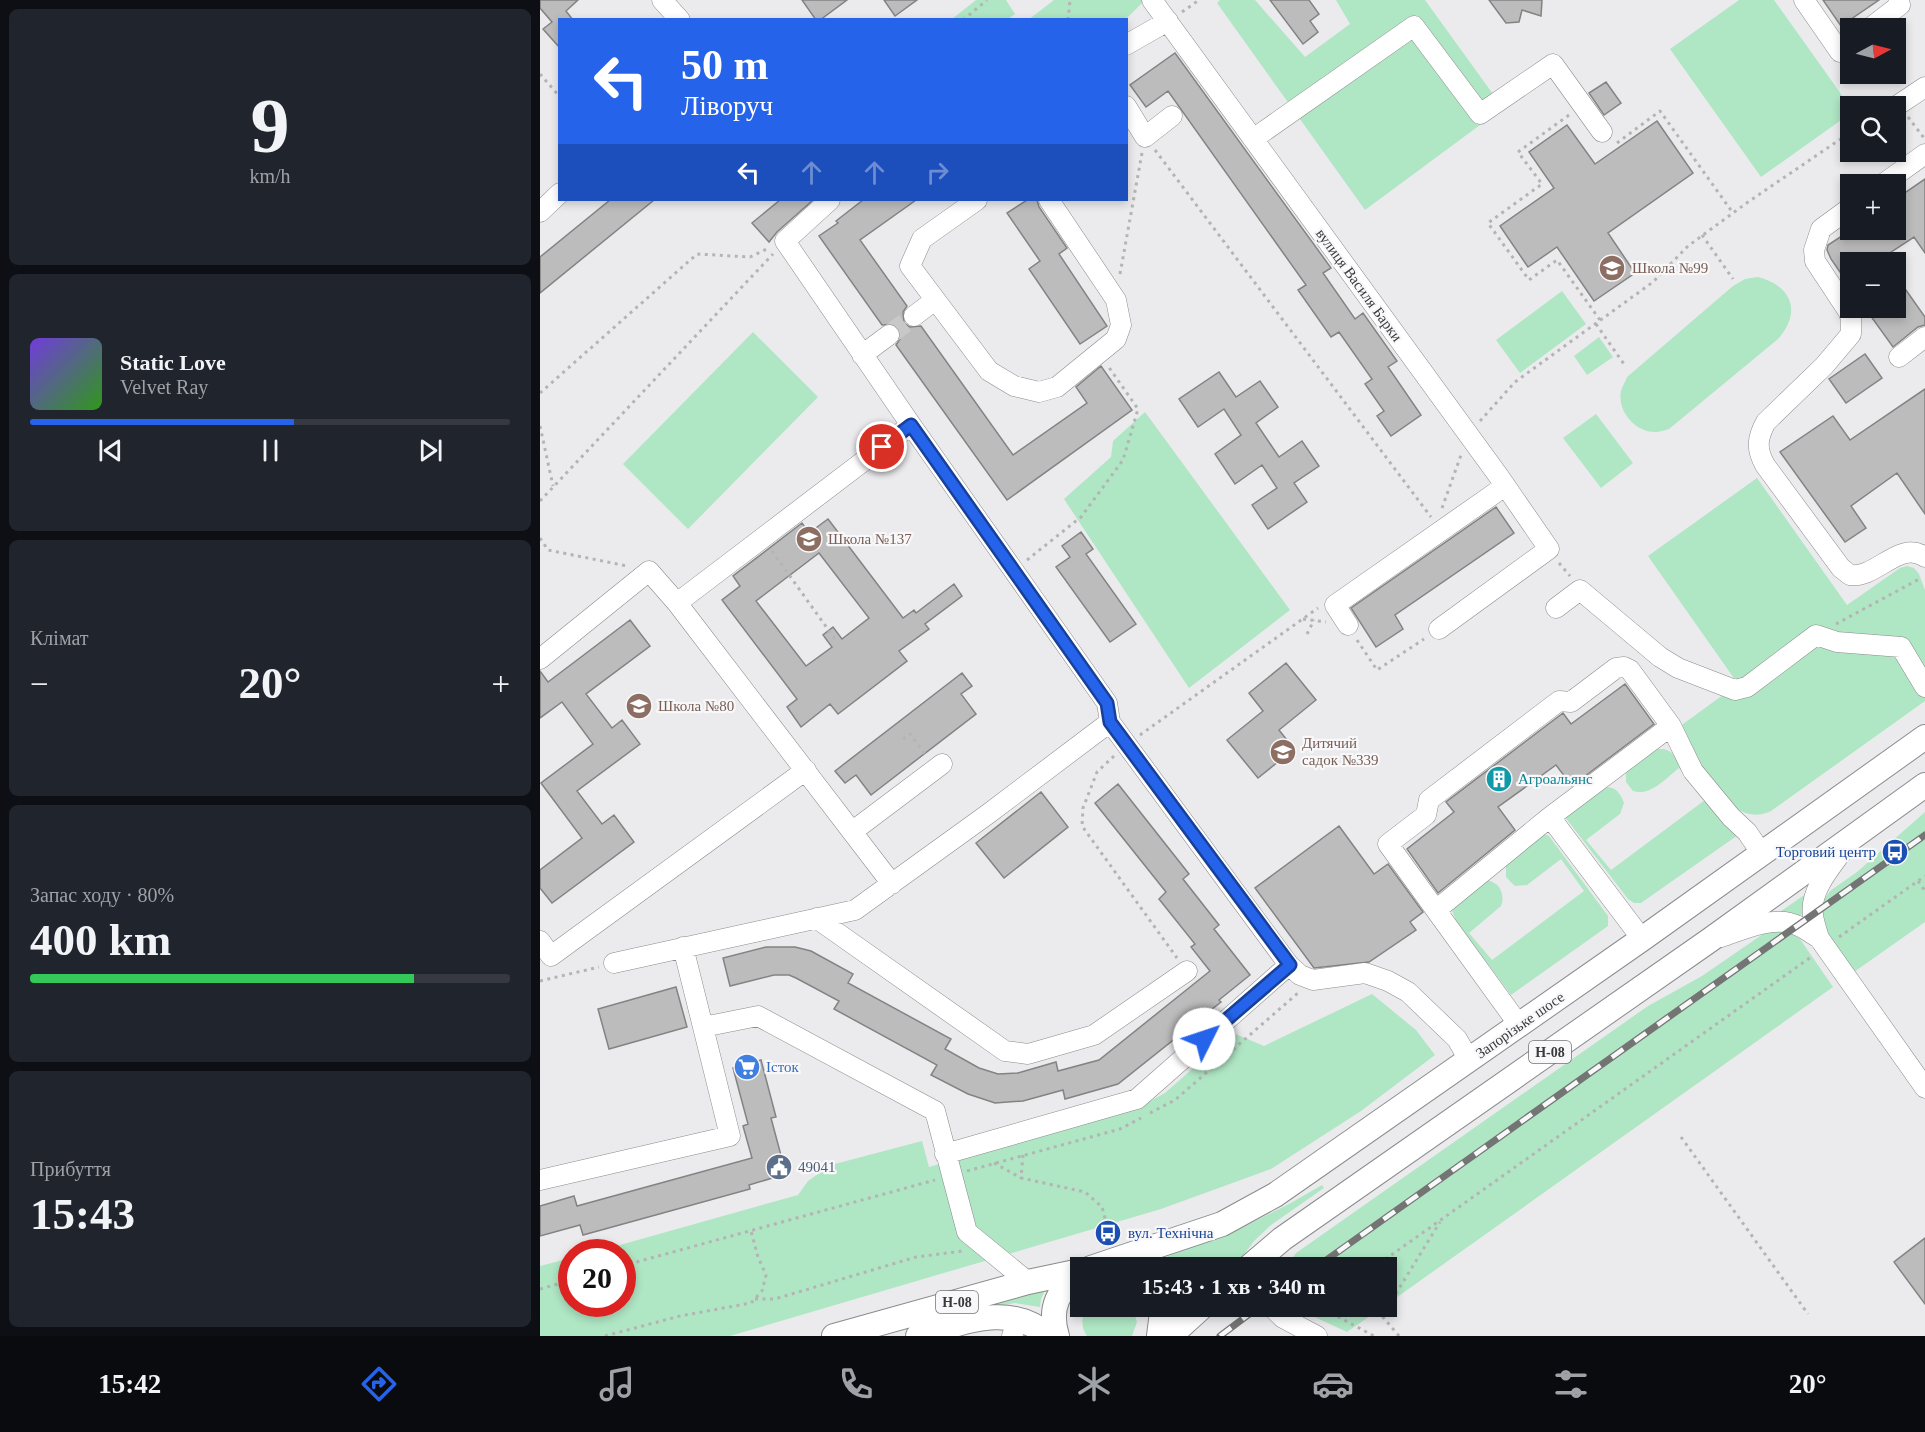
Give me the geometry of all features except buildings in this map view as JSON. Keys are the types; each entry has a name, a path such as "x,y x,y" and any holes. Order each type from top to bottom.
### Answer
{"main road":[{"name":"Запорізьке шосе","path":"1124,1257 1222,1224 1275,1196 1925,737"},
{"name":"Н-08","path":"1261,1257 1282,1239 1710,940 1925,785"},
{"name":"Запорізьке шосе","path":"834,1336 1028,1282 1070,1273"},
{"name":"Н-08","path":"1057,1336 1054,1325 1055,1304 1065,1285 1070,1282"},
{"name":"Н-08","path":"918,1336 991,1316 1015,1327 1041,1329 1049,1336"},
{"path":"1159,1336 1161,1317"},
{"path":"1170,1336 1191,1317"}],"street":[{"path":"662,0 678,18"},
{"name":"вулиця Василя Барки","path":"1152,0 1549,549"},
{"path":"1804,0 1840,52"},
{"path":"1883,18 1900,5 1899,0"},
{"path":"1128,44 1168,21"},
{"path":"1253,139 1414,26 1480,114 1553,64 1602,132"},
{"path":"1906,100 1925,87"},
{"path":"1128,109 1145,137 1172,116"},
{"path":"1897,174 1925,154"},
{"path":"540,212 558,195"},
{"path":"829,201 784,242 1107,703 1110,722 1126,745 1290,965 1300,975 1313,980 1365,974 1388,981 1408,992 1456,1039 1469,1060"},
{"path":"976,201 922,239 910,266 989,372 1014,386 1040,392 1057,387 1116,339 1121,325 1116,300 1050,201"},
{"path":"1840,215 1821,229 1814,250 1815,261 1848,311 1851,318 1851,334 1824,366 1766,422 1757,444 1759,455 1841,568 1850,575 1864,574 1910,552 1925,557"},
{"path":"914,316 934,300"},
{"path":"862,355 889,334"},
{"path":"1899,357 1925,337"},
{"path":"677,603 911,425"},
{"path":"1348,625 1335,605 1505,486"},
{"path":"1439,629 1549,549"},
{"path":"540,659 649,571 677,603 892,884"},
{"path":"1556,608 1580,590 1660,657 1678,668 1735,690 1747,687 1816,635 1837,642 1901,647 1925,687"},
{"path":"1519,1025 1388,844 1426,814 1429,800 1559,701 1571,702 1616,668 1624,667 1630,670 1671,726 1693,771 1762,854"},
{"path":"614,963 855,910 1110,722"},
{"path":"1436,910 1550,817 1671,726"},
{"path":"853,831 939,766"},
{"path":"540,941 551,956 806,770"},
{"path":"1550,817 1642,939"},
{"path":"1853,836 1825,876 1814,899 1813,915 1822,943 1925,1089"},
{"path":"816,918 1005,1051 1028,1054 1094,1035 1187,971"},
{"path":"1710,940 1778,922 1797,925 1822,943"},
{"path":"540,1180 730,1136 683,947"},
{"path":"945,1154 1137,1099 1290,965"},
{"path":"702,1028 758,1016 935,1111 968,1232 1028,1282"},
{"path":"1282,1317 1317,1336"}],"path":[{"path":"965,18 987,0"},
{"path":"1068,18 1070,0"},
{"path":"540,74 558,95"},
{"path":"1583,105 1518,152 1542,184 1488,223 1530,280 1557,260 1600,320"},
{"path":"1602,132 1612,146 1660,111 1733,213"},
{"path":"1116,300 1145,137"},
{"path":"1145,137 1436,524"},
{"path":"1440,513 1468,434 1515,382 1653,282 1702,235 1840,140"},
{"path":"1702,235 1733,279"},
{"path":"540,393 697,254 750,257 784,242"},
{"path":"540,501 784,242"},
{"path":"1596,324 1626,367"},
{"path":"1014,571 1081,517 1124,460 1138,409 1099,353"},
{"path":"540,426 553,487"},
{"path":"540,538 548,550 649,571"},
{"path":"762,539 837,642"},
{"path":"1549,549 1580,590"},
{"path":"1816,635 1922,578"},
{"path":"1187,971 1082,826 1083,808 1096,772 1126,745 1324,604"},
{"path":"1307,634 1314,621"},
{"path":"1348,625 1377,670 1439,629"},
{"path":"903,739 910,734 939,766"},
{"path":"1388,1257 1822,943 1925,876"},
{"path":"1918,881 1925,891"},
{"path":"540,981 614,963"},
{"path":"1681,1137 1808,1314"},
{"path":"1021,1178 1023,1155"},
{"path":"994,1163 1021,1178 1085,1192 1102,1207 1106,1222"},
{"path":"1399,1336 1382,1316 1442,1218"},
{"path":"605,1336 680,1316 752,1303 762,1291 766,1275 751,1231"},
{"path":"755,1299 775,1299 916,1257 966,1251 985,1246"},
{"path":"540,1289 558,1284"},
{"path":"1339,1317 1374,1336"}],"green space":[{"path":"976,0 1006,0 1015,14 1009,18 953,18"},
{"path":"1054,0 1144,0 1127,18 1031,18"},
{"path":"1220,0 1255,0 1305,57 1350,24 1336,0 1425,0 1503,108 1365,210 1217,3"},
{"path":"1739,0 1774,0 1842,96 1840,96 1840,121 1761,177 1670,49"},
{"path":"1758,277 1779,287 1790,301 1790,319 1778,339 1669,429 1657,432 1648,431 1634,424 1625,413 1620,399 1621,389 1627,377 1733,286 1745,279"},
{"path":"1562,291 1586,324 1520,373 1496,340"},
{"path":"753,332 818,397 688,529 623,464"},
{"path":"1599,337 1613,357 1587,375 1574,356"},
{"path":"1145,412 1290,610 1189,688 1064,499 1111,457 1113,441"},
{"path":"1596,414 1633,463 1601,488 1563,438"},
{"path":"1757,478 1847,605 1900,568 1907,566 1914,568 1919,574 1925,590 1925,701 1771,811 1755,815 1740,811 1727,802 1714,788 1693,756 1679,727 1738,684 1648,556"},
{"path":"1654,749 1671,752 1738,835 1641,903 1634,903 1628,899 1565,817 1603,788 1613,789 1618,793 1624,803 1620,814 1586,840 1611,870 1705,800 1679,768 1652,789 1633,791 1626,782 1626,772"},
{"path":"1925,812 1925,922 1854,972 1821,925 1820,911 1825,898 1830,891 1857,872"},
{"path":"1544,834 1549,836 1608,916 1608,926 1511,995 1456,921 1452,910 1453,905 1484,880 1493,882 1500,888 1501,906 1469,933 1492,960 1584,891 1561,859 1527,885 1515,886 1506,877 1506,865"},
{"path":"1810,891 1805,912 1799,916 1788,913 1777,914"},
{"path":"1777,930 1788,931 1800,939 1833,987 1397,1297 1397,1257 1293,1257 1648,1006 1702,976 1763,934"},
{"path":"1372,994 1416,1030 1435,1055 1361,1111 1271,1169 1161,1209 730,1336 540,1336 540,1266 558,1261 558,1317 636,1317 636,1240 798,1195 808,1181 831,1165 922,1141 929,1167 1143,1105 1165,1093 1233,1033 1264,1046"},
{"path":"1322,1185 1324,1188 1271,1225 1254,1241 1242,1257 1166,1257 1241,1228"},
{"path":"1046,1288 1040,1307 1015,1303 993,1307 992,1302"},
{"path":"1083,1317 1135,1317 1137,1322 1132,1336 1087,1336"},
{"path":"1315,1317 1369,1317 1347,1332"}],"tunnel":[{"path":"889,335 914,316"}],"railway":[{"path":"1330,1257 1925,835"},
{"path":"1220,1336 1245,1317"}],"place":[{"name":"Школа №99","path":"1612,268"},
{"name":"Школа №137","path":"809,539"},
{"name":"Школа №80","path":"639,706"},
{"name":"Дитячий садок №339","path":"1283,752"},
{"name":"Агроальянс","path":"1499,779"},
{"name":"Торговий центр","path":"1895,852"},
{"name":"Істок","path":"747,1067"},
{"name":"49041","path":"779,1167"},
{"name":"вул. Технічна","path":"1108,1233"}],"route":[{"path":"882,447 911,425 1107,703 1110,722 1290,965 1204,1039"}]}
